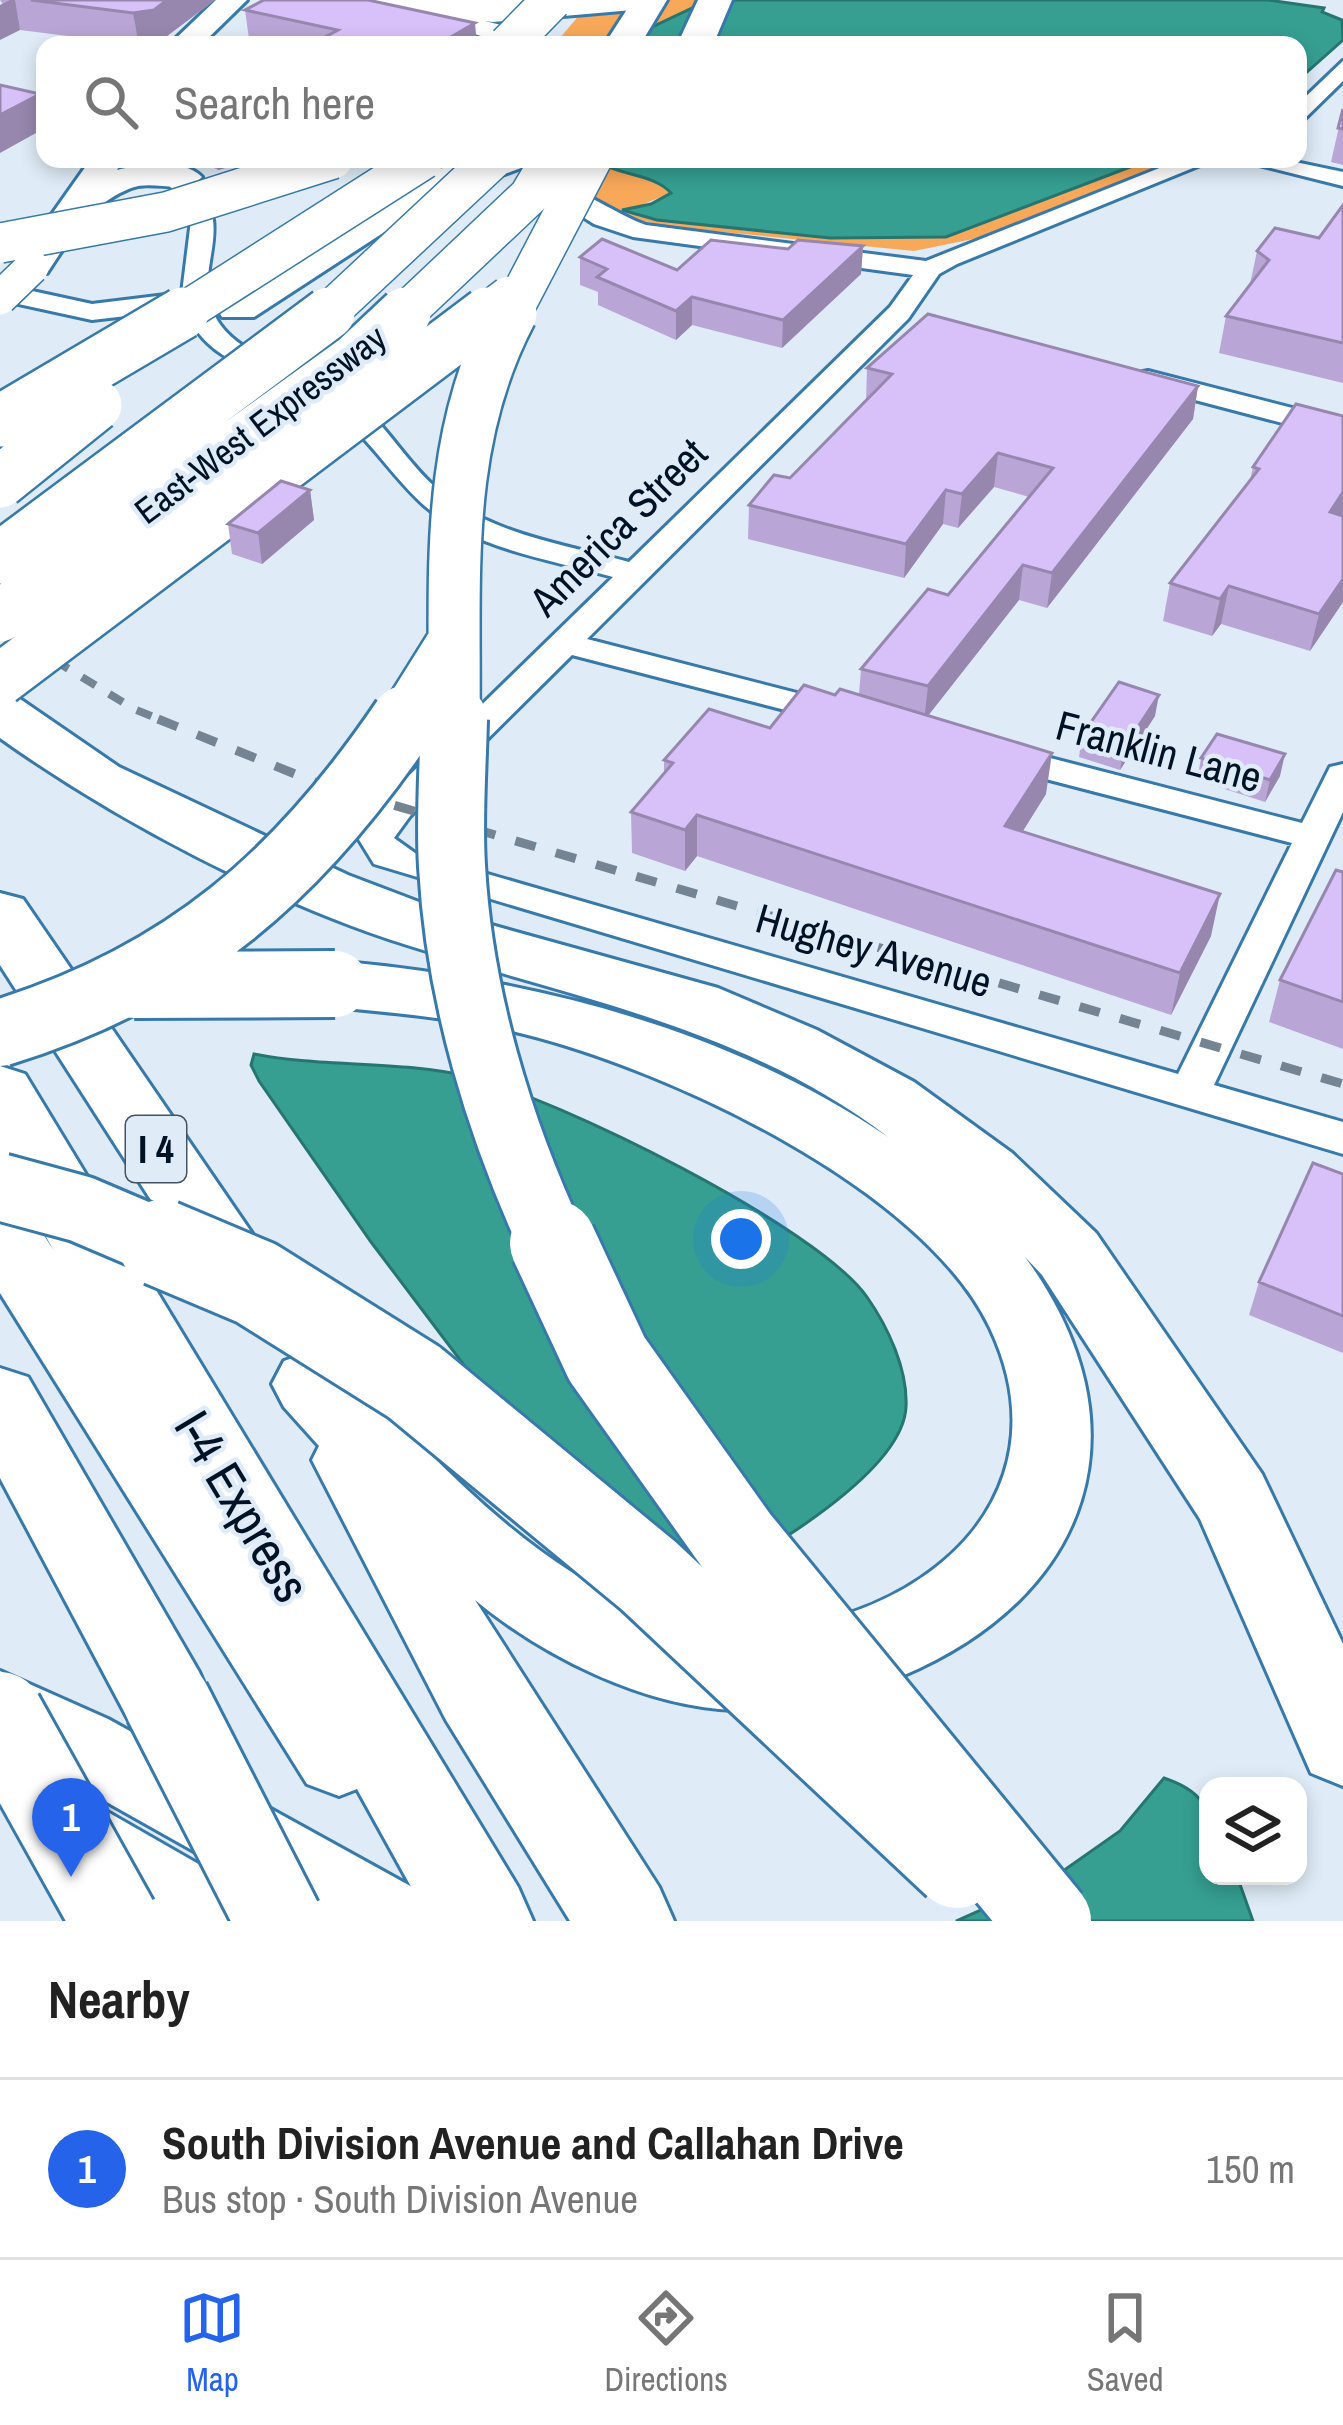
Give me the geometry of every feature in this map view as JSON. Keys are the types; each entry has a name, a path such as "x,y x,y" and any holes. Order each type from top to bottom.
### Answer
{"highway":[{"path":"577,36 597,0"},
{"path":"699,36 715,0"},
{"path":"519,36 560,2"},
{"path":"533,36 560,2"},
{"path":"11,257 305,168"},
{"path":"0,421 336,221 411,168"},
{"path":"0,482 217,303 420,190 481,168"},
{"name":"East-West Expressway","path":"0,558 305,335 409,247 484,168"},
{"name":"East-West Expressway","path":"0,616 355,360 529,196 546,168"},
{"path":"587,168 489,356 457,474 452,867 474,1022 534,1204 608,1359 735,1539 1048,1921"},
{"path":"0,680 484,319 583,228 630,168"},
{"path":"0,1033 89,1004 236,916 334,820 403,727 452,644"},
{"path":"0,711 98,780 325,890 425,928 694,1005 793,1047 889,1100 986,1172 1070,1254 1233,1499 1343,1743"},
{"name":"I 4","path":"0,914 312,1384 478,1690 626,1921"},
{"path":"0,1005 143,984 335,984 445,994 606,1033 680,1058 847,1143 910,1187 997,1276 1049,1384 1055,1449 1035,1514 994,1572 941,1618 875,1647 815,1663 737,1670 670,1659 595,1631 528,1591 432,1510 312,1384"},
{"name":"I-4 Express","path":"0,1092 354,1737"},
{"path":"0,1187 81,1209 256,1283 414,1382 649,1576 1017,1921"},
{"path":"0,1227 76,1353 354,1737 372,1801 448,1911"},
{"path":"0,1401 167,1702 279,1921"},
{"path":"0,1715 115,1921"}],"main road":[{"path":"383,2 470,11 560,2 644,14"},
{"path":"198,36 248,5"},
{"path":"219,36 248,5"},
{"path":"0,295 11,257 68,168"},
{"path":"78,207 102,168"},
{"path":"11,257 113,180 132,173 185,177"},
{"path":"0,1705 448,1911"},
{"path":"0,1779 221,1921"}],"street":[{"path":"383,2 511,36"},
{"path":"1307,108 1343,68"},
{"path":"169,168 185,177 206,226 217,303 204,322 230,347 349,407 427,496 448,511 523,541 634,574"},
{"path":"536,168 543,181 575,205 631,229 929,269 1181,168"},
{"path":"1290,168 1343,179"},
{"name":"America Street","path":"381,849 376,838 397,808 634,574 910,316 929,269"},
{"path":"0,295 92,312 217,303"},
{"path":"1123,372 1343,430"},
{"path":"566,643 882,725"},
{"name":"Franklin Lane","path":"973,748 1312,837"},
{"path":"1190,1092 1343,775"},
{"name":"Hughey Avenue","path":"381,849 402,862 1343,1138"}],"shaded area":[{"path":"602,0 709,0 652,36 562,36 581,13"},
{"path":"709,0 1268,0 1324,8 1322,12 1342,20 1343,40 1307,72 1307,36 643,36 646,30"},
{"path":"592,168 611,168 655,182 671,193 626,211 747,231 946,237 1127,168 1156,168 983,237 914,251 672,227 643,221 584,193"},
{"path":"1127,168 946,237 830,238 657,220 622,210 651,204 671,193 655,182 613,169"},
{"path":"254,1054 471,1077 563,1111 743,1202 839,1268 867,1297 889,1335 904,1378 906,1407 899,1432 858,1483 828,1507 715,1579 500,1413 371,1242 259,1081 251,1065"},
{"path":"1164,1778 1195,1794 1199,1799 1199,1885 1240,1885 1253,1921 956,1921 1053,1878 1120,1831"}],"building":[{"path":"31,0 167,0 154,10 133,13"},
{"path":"264,0 368,0 475,23 453,36 327,36 338,30 245,10"},
{"path":"0,85 36,93 36,96 0,115"},
{"path":"1343,205 1343,343 1226,316 1269,260 1257,251 1275,228 1319,238"},
{"path":"602,239 677,270 711,240 788,249 798,240 863,246 783,320 692,297 676,311 597,277 607,269 580,257"},
{"path":"928,314 1198,386 1052,573 1023,565 928,686 861,669 928,589 948,595 1053,468 998,453 962,494 946,490 906,544 749,505 774,475 790,478 892,374 867,368"},
{"path":"1296,404 1343,416 1343,492 1330,512 1343,516 1343,579 1319,614 1229,586 1220,599 1170,583 1259,469 1253,467"},
{"path":"281,481 310,490 258,533 228,524"},
{"path":"1119,682 1159,695 1124,748 1082,735"},
{"path":"804,685 835,695 840,689 1052,753 1005,826 1220,894 1180,973 697,815 685,830 631,812 673,763 664,760 709,709 770,728"},
{"path":"1217,734 1285,754 1270,780 1201,758"},
{"path":"1336,870 1343,872 1343,1002 1280,980"},
{"path":"1313,1163 1343,1174 1343,1316 1259,1282"}],"railway":[{"path":"0,627 134,709 166,722"},
{"path":"158,719 315,782 1343,1084"}],"place":[{"name":"South Division Avenue and Callahan Drive","path":"71,1877"}]}
